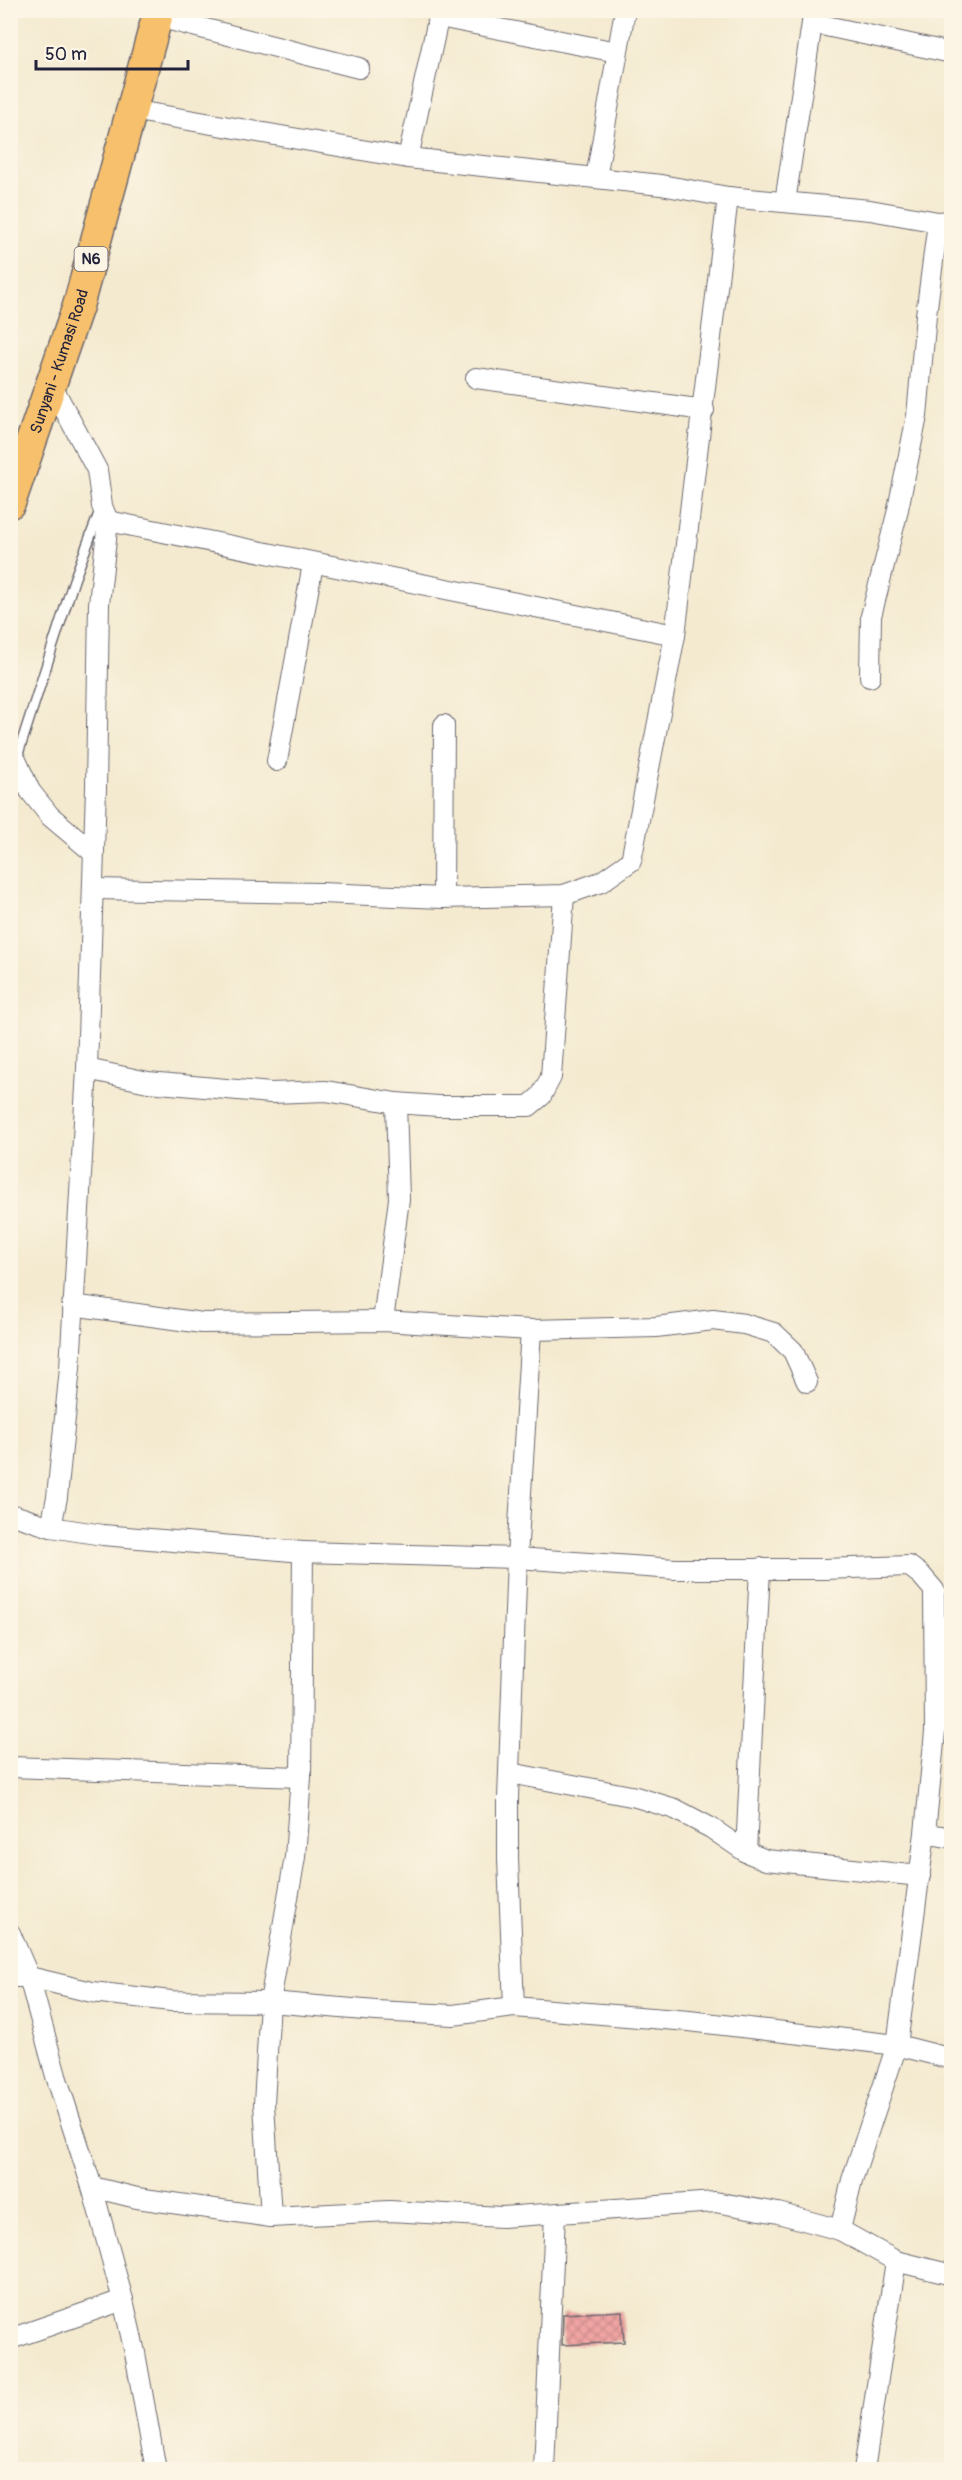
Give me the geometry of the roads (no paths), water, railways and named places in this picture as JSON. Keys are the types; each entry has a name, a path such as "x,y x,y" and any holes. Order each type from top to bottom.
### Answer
{"main road":[{"name":"Sunyani - Kumasi Road","path":"11,501 52,386 80,296 159,14"}],"street":[{"path":"596,177 625,10"},
{"path":"159,14 359,68"},
{"path":"408,158 440,14 617,52"},
{"path":"785,202 813,17 951,53"},
{"path":"131,110 408,158 596,177 728,197 870,210 945,221 926,315 917,416 897,514 871,616 870,677"},
{"path":"93,889 321,893 443,898 564,895 601,882 631,861 675,635 728,197"},
{"path":"476,378 704,410"},
{"path":"51,1527 57,1497 70,1368 87,1069 99,604 105,514 97,470 52,386"},
{"path":"105,514 313,564 675,635"},
{"path":"277,761 313,564"},
{"path":"443,898 444,725"},
{"path":"13,767 50,816 94,853"},
{"path":"87,1069 148,1082 271,1093 326,1091 396,1103 438,1106 530,1106 541,1096 551,1077 564,895"},
{"path":"383,1321 399,1199 396,1103"},
{"path":"72,1305 202,1323 383,1321 531,1330 656,1326 713,1320 744,1324 774,1333 793,1351 807,1382"},
{"path":"514,2007 508,1859 510,1773 517,1558 531,1330"},
{"path":"10,1514 51,1527 103,1535 303,1552 517,1558 675,1569 909,1566 921,1575 934,1590 934,1732 920,1876 897,2045 852,2180 840,2230"},
{"path":"271,2217 264,2104 270,2002 296,1857 301,1777 303,1552"},
{"path":"746,1852 760,1568"},
{"path":"10,1767 301,1777"},
{"path":"510,1773 636,1797 675,1809 711,1828 746,1852 766,1860 920,1876"},
{"path":"925,1833 951,1838"},
{"path":"10,1933 20,1977 56,2076 92,2187 123,2300 156,2469"},
{"path":"20,1977 92,1992 171,2001 270,2002 376,2012 453,2015 514,2007 689,2021 897,2045 951,2058"},
{"path":"92,2187 137,2198 271,2217 390,2211 502,2217 715,2202 778,2213 840,2230 896,2261 951,2275"},
{"path":"544,2469 555,2214"},
{"path":"864,2469 896,2261"},
{"path":"10,2339 123,2300"}],"lane":[{"path":"13,767 74,580 105,514"}]}
